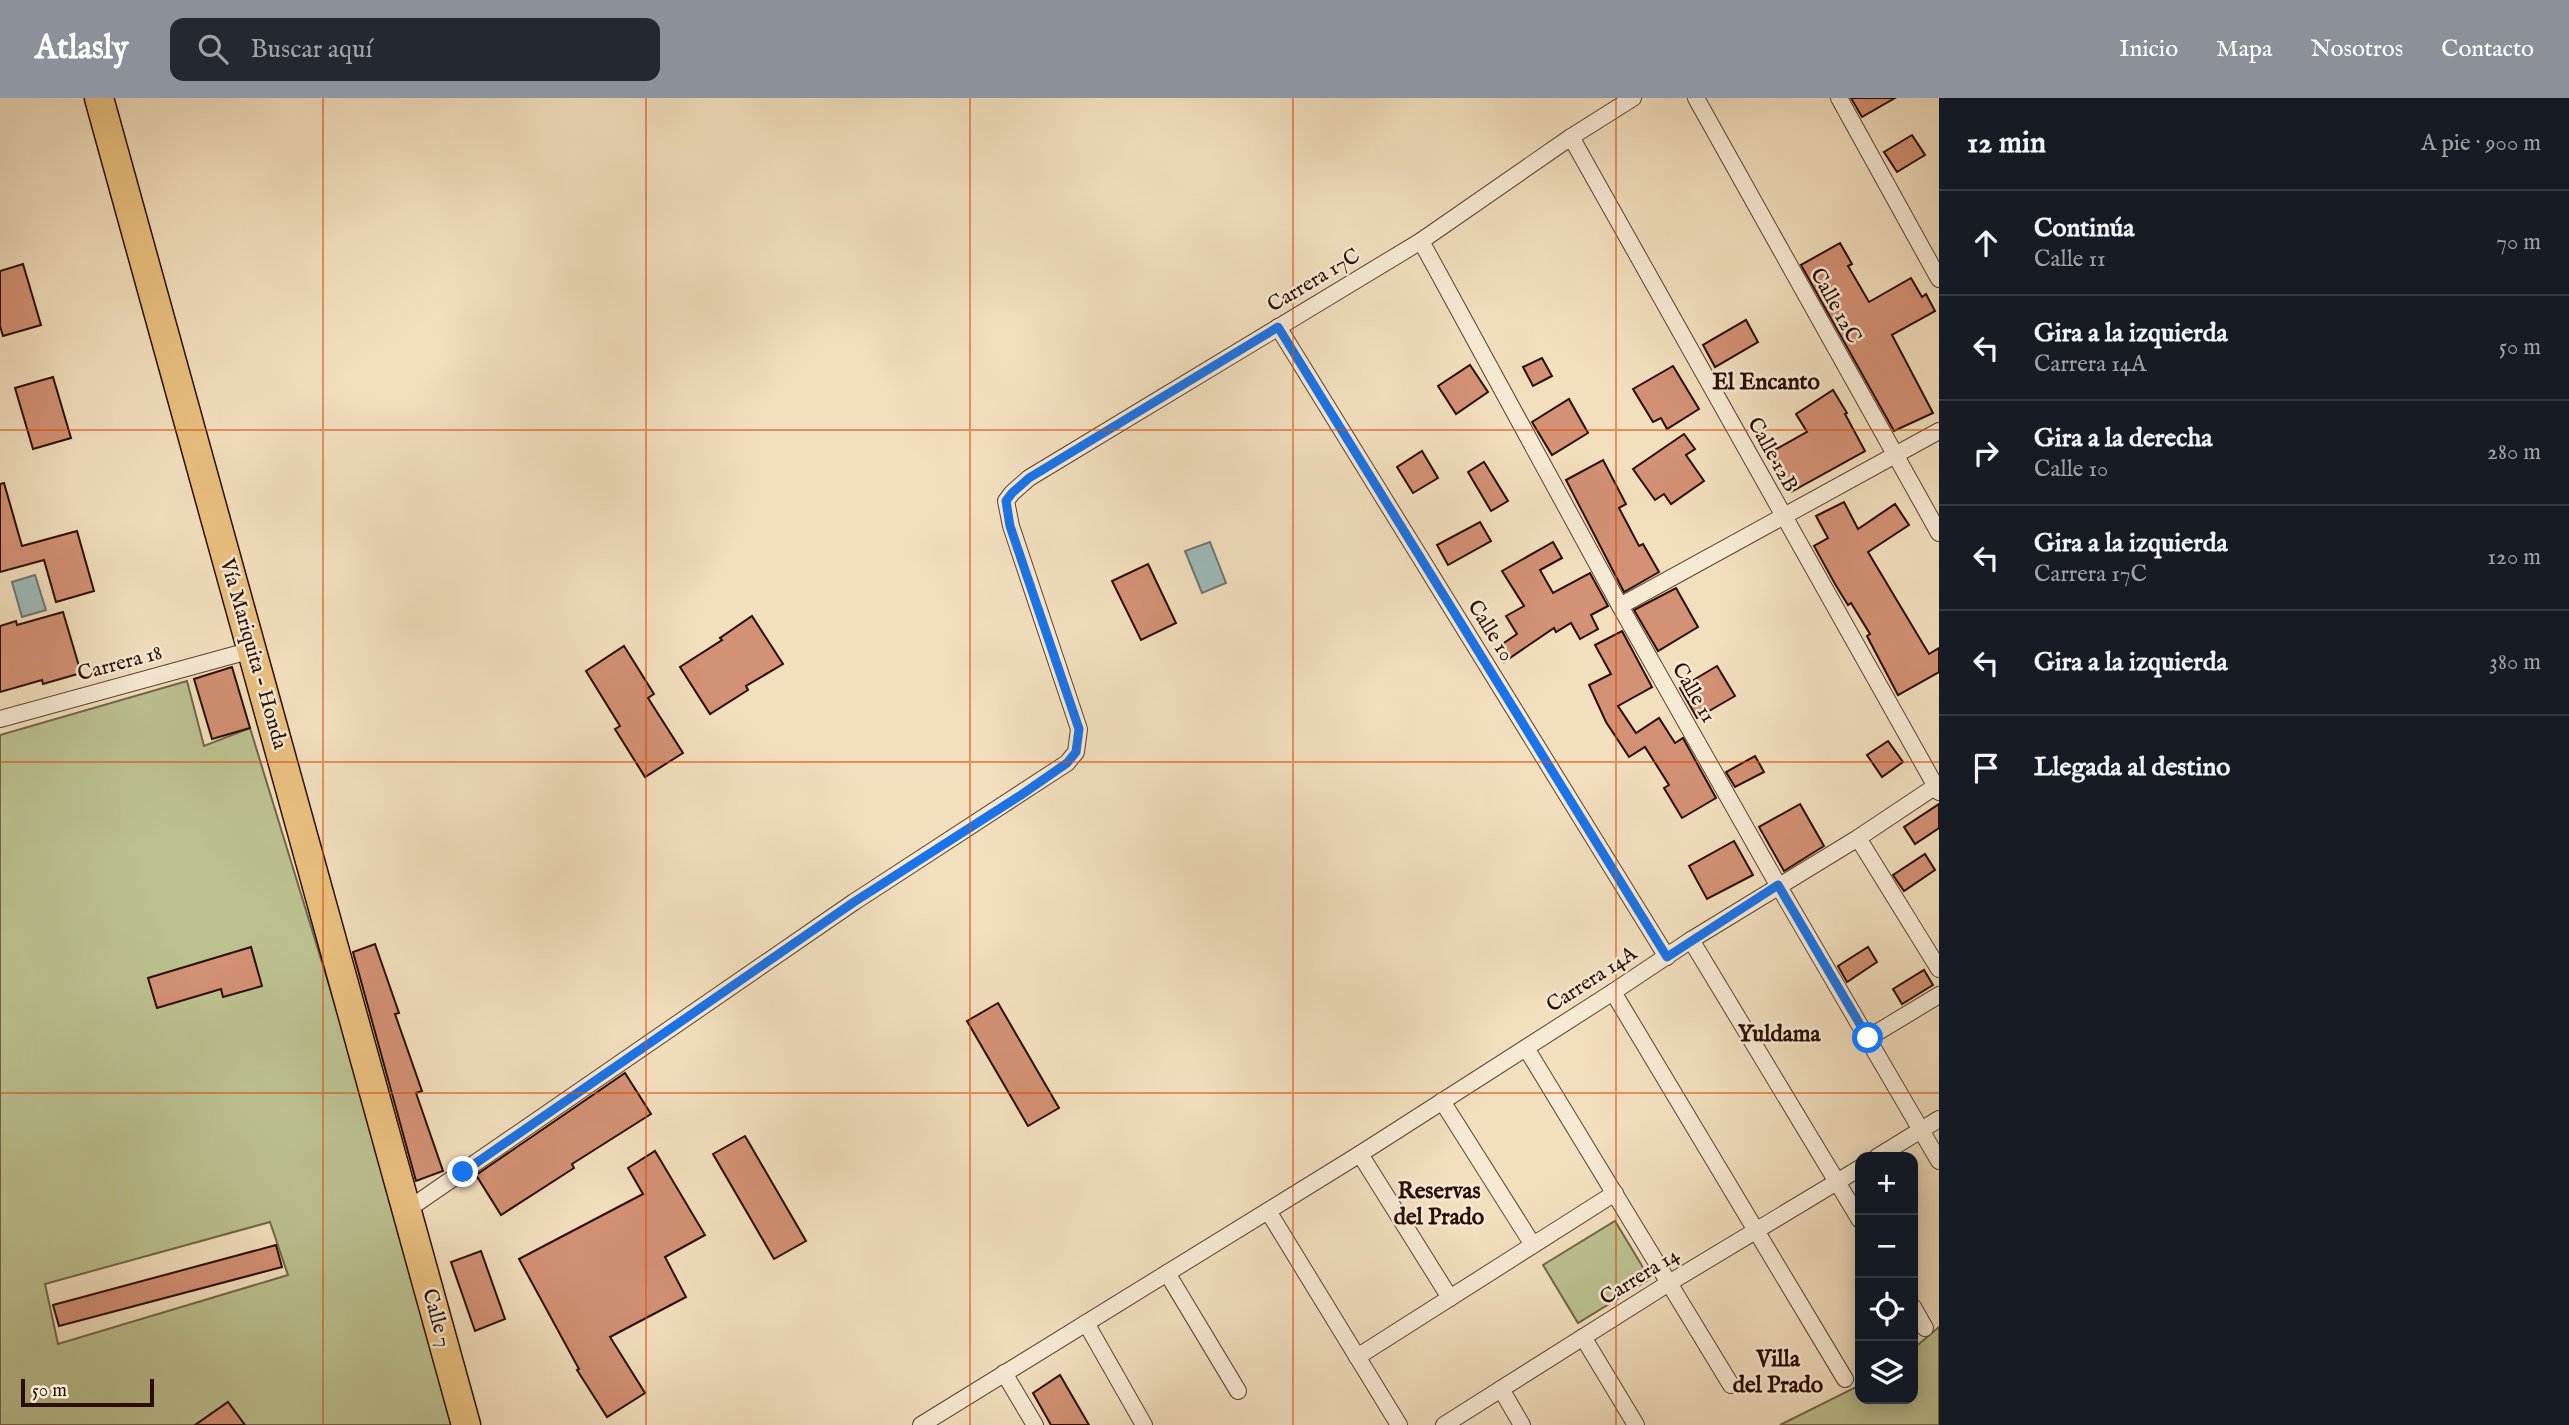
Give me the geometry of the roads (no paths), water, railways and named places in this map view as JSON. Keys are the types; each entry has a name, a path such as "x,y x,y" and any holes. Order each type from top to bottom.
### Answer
{"highway":[{"name":"Vía Mariquita - Honda","path":"99,98 407,1210"},
{"name":"Calle 7","path":"407,1210 466,1425"}],"street":[{"name":"Carrera 17C","path":"407,1210 854,902 1067,763 1076,752 1079,729 1010,526 1006,501 1012,493 1029,478 1420,240 1633,98"},
{"name":"Calle 12C","path":"1696,98 1939,533"},
{"path":"1839,98 1939,279"},
{"name":"Calle 12B","path":"1571,137 1782,516 1938,788"},
{"name":"Calle 11","path":"1420,240 1620,606 1939,1161"},
{"name":"Calle 10","path":"1278,327 1667,957"},
{"path":"1620,606 1939,431"},
{"name":"Carrera 18","path":"0,719 252,650"},
{"name":"Carrera 14A","path":"921,1425 1360,1154 1691,940 1938,788"},
{"path":"1858,838 1939,969"},
{"path":"1691,940 1857,1215"},
{"path":"1613,992 1845,1379"},
{"path":"1868,1038 1939,995"},
{"path":"1526,1048 1731,1385"},
{"path":"1442,1101 1533,1245"},
{"path":"1885,1152 1939,1119"},
{"path":"1360,1154 1450,1298"},
{"name":"Carrera 14","path":"1444,1425 1669,1283 1855,1171"},
{"path":"1357,1357 1615,1193"},
{"path":"1268,1211 1399,1425"},
{"path":"1167,1273 1238,1391"},
{"path":"1918,1316 1925,1328"},
{"path":"1086,1322 1144,1425"},
{"path":"1583,1337 1636,1425"},
{"path":"1004,1373 1035,1425"},
{"path":"1501,1389 1522,1425"}],"water":[{"path":"1210,542 1226,583 1202,593 1185,551"},
{"path":"35,575 46,610 22,617 12,582"}],"district":[{"name":"El Encanto","path":"1766,382"},
{"name":"Yuldama","path":"1779,1034"},
{"name":"Reservas del Prado","path":"1439,1204"},
{"name":"Villa del Prado","path":"1778,1372"}]}
